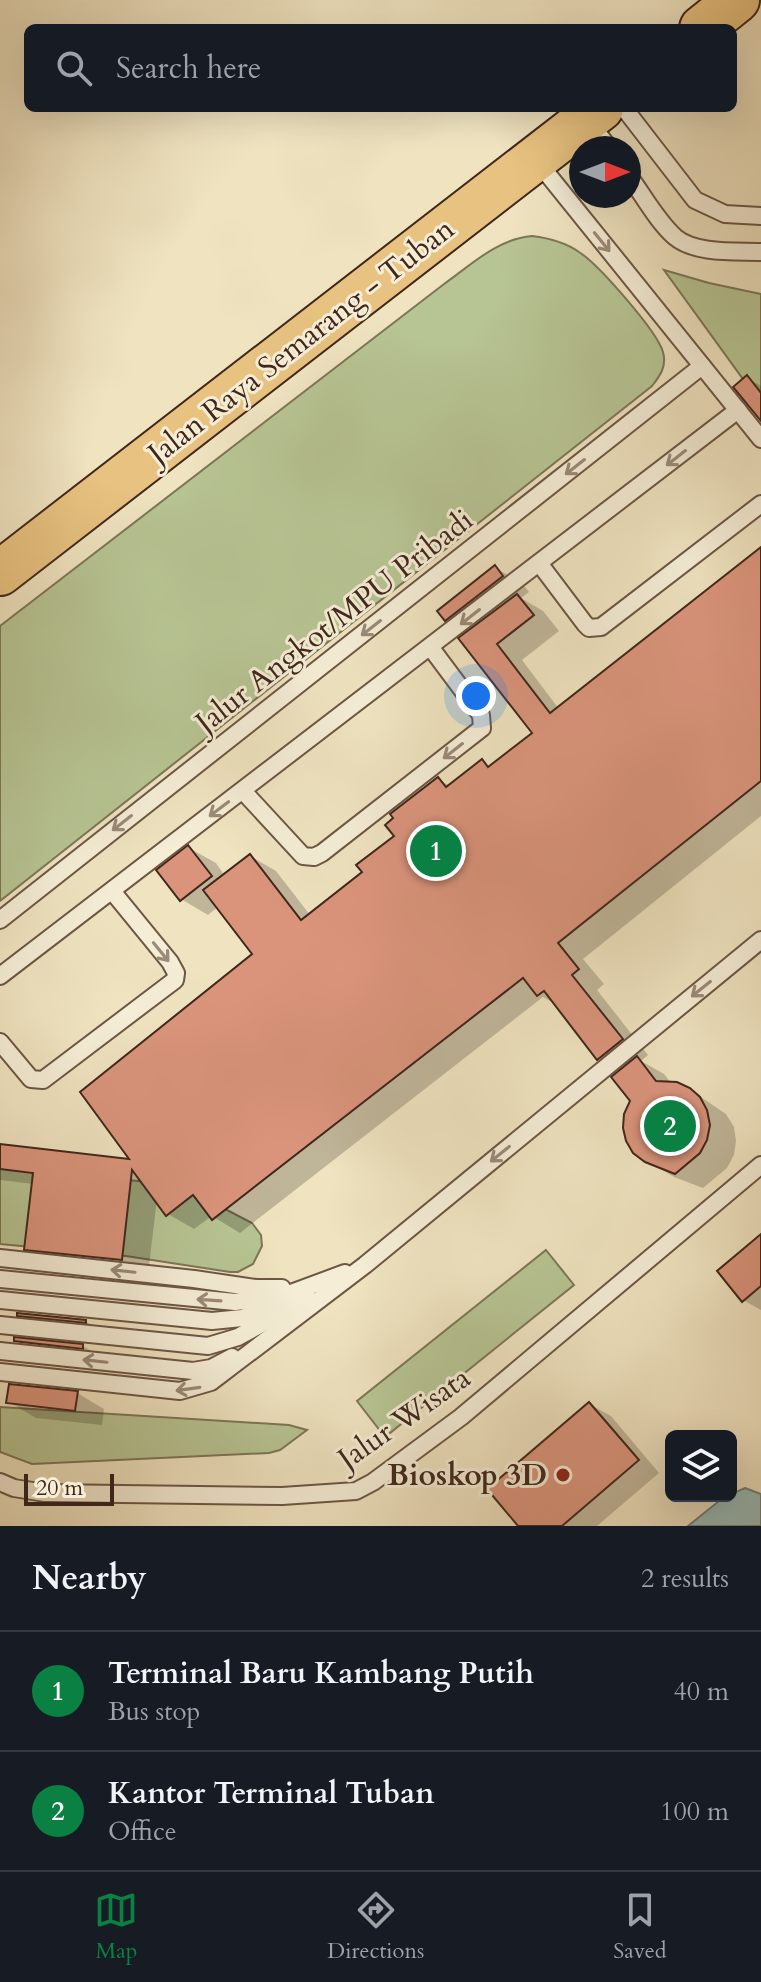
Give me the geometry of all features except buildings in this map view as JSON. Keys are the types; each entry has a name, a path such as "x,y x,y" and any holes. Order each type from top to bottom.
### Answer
{"highway":[{"path":"707,24 737,0"},
{"name":"Jalan Raya Semarang - Tuban","path":"0,573 536,160 605,121"}],"lane":[{"path":"605,121 695,200 725,214 761,216"},
{"path":"536,160 761,439"},
{"path":"641,192 669,231 683,242 718,250 761,252"},
{"name":"Jalur Angkot/MPU Pribadi","path":"0,920 702,366"},
{"path":"0,976 738,410"},
{"path":"539,563 585,624 589,628 601,627 761,504"},
{"path":"243,791 303,856 314,857 322,853 482,728 484,721 481,715 431,648"},
{"path":"0,1042 31,1079 43,1080 175,980 176,973 170,962 112,891"},
{"path":"0,1372 180,1391 201,1387 224,1375 365,1265 761,940"},
{"name":"Jalur Wisata","path":"0,1482 14,1488 45,1493 282,1496 356,1491 373,1482 461,1417 761,1165"},
{"path":"0,1258 273,1289 300,1285 365,1265"},
{"path":"0,1279 235,1302 301,1291 365,1265"},
{"path":"0,1300 185,1320 228,1321 301,1297 365,1265"},
{"path":"0,1325 187,1345 215,1345 238,1337 300,1304 365,1265"},
{"path":"0,1351 181,1370 211,1368 226,1361 365,1265"}],"green space":[{"path":"532,236 556,241 579,252 639,314 664,357 662,370 652,386 0,901 0,626 474,261 507,242"},
{"path":"664,270 761,294 761,404"},
{"path":"0,1167 148,1182 206,1199 252,1223 261,1235 262,1246 253,1264 238,1272 230,1272 126,1256 0,1244"},
{"path":"546,1250 574,1285 385,1437 357,1401"},
{"path":"0,1407 289,1425 307,1430 280,1450 269,1453 32,1464 0,1452"}],"water":[{"path":"745,1488 761,1494 761,1526 688,1526 718,1502 737,1502 737,1491"}],"place":[{"name":"Terminal Baru Kambang Putih","path":"436,851"},
{"name":"Kantor Terminal Tuban","path":"670,1126"},
{"name":"Bioskop 3D","path":"563,1475"}]}
